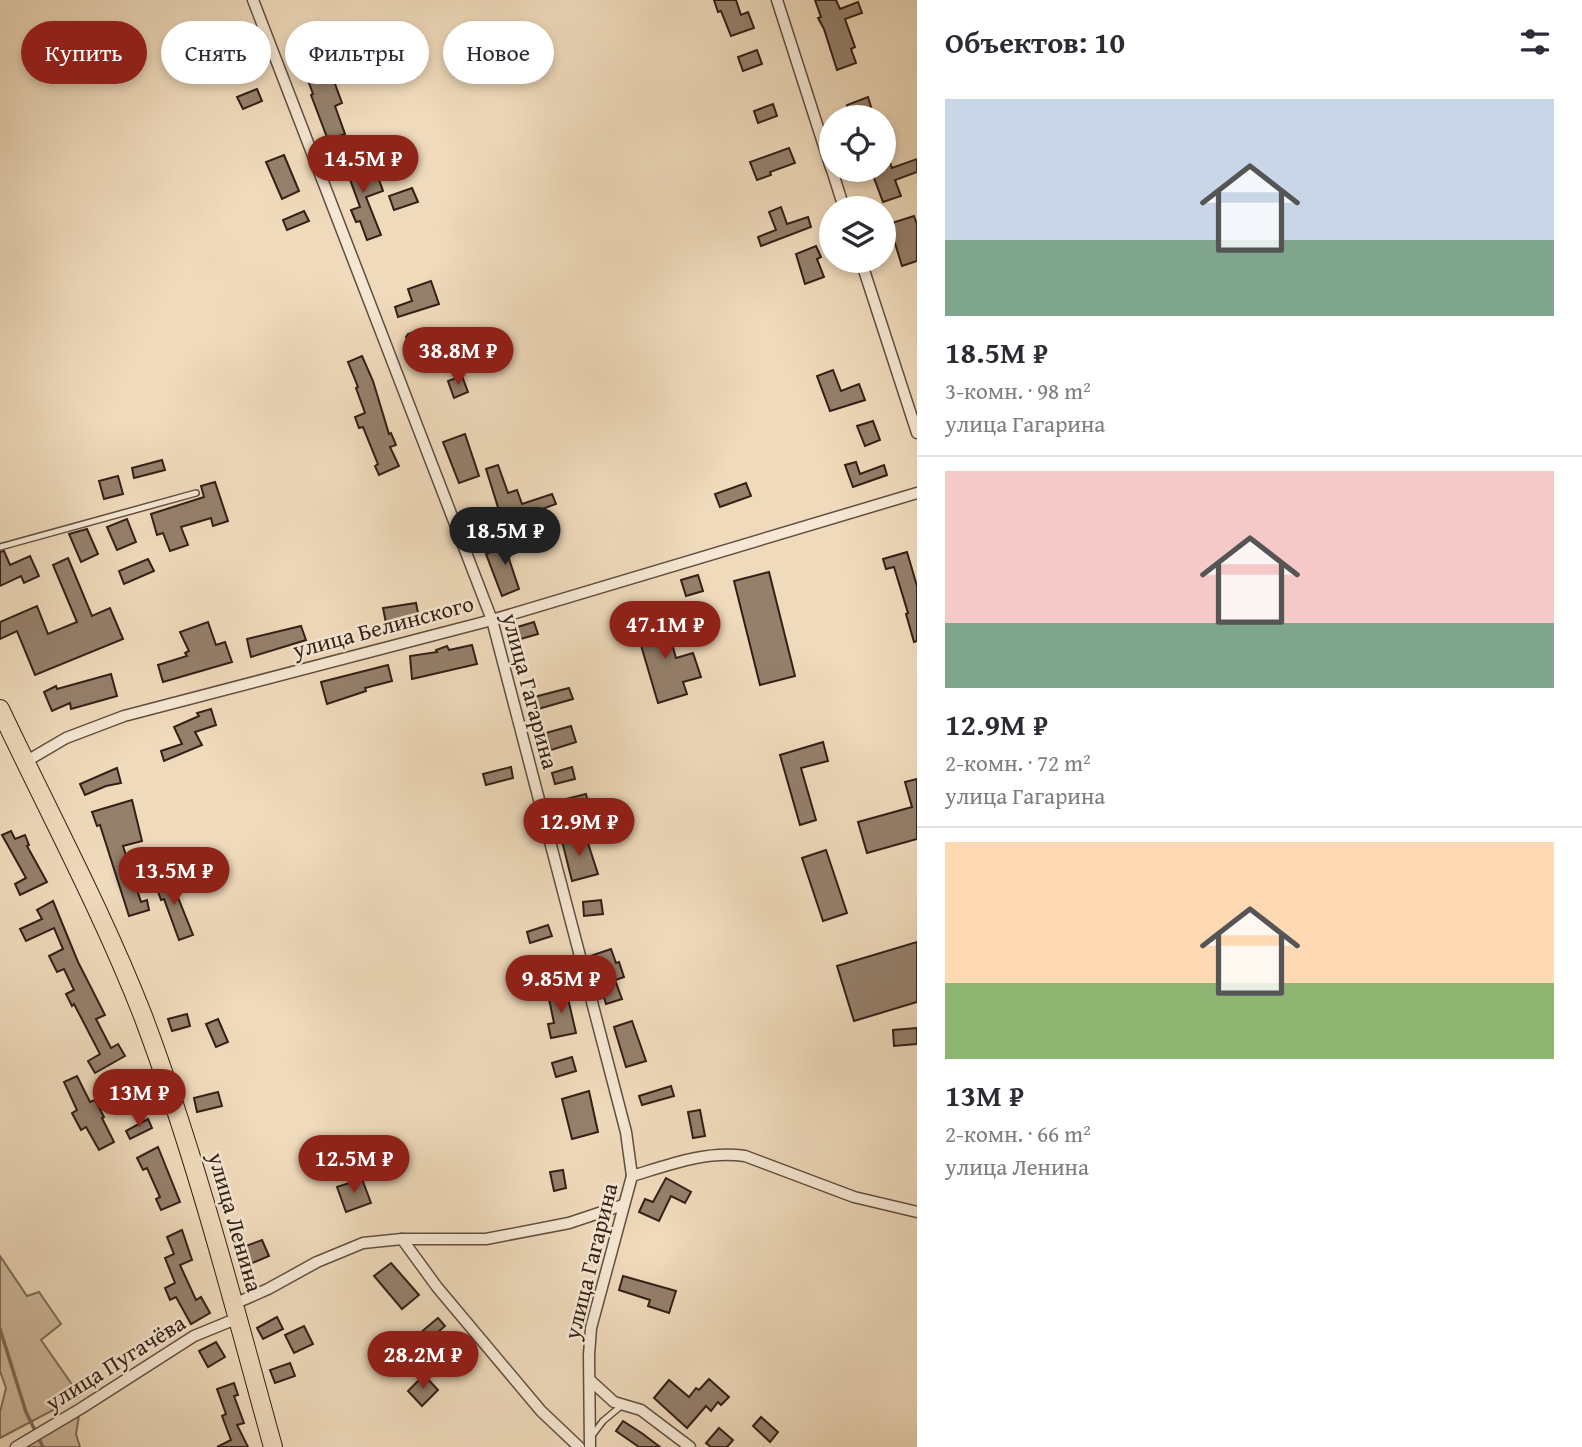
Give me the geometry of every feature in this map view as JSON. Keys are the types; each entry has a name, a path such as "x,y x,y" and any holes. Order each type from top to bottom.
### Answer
{"main road":[{"name":"улица Ленина","path":"0,709 100,918 142,1014 180,1119 273,1447"}],"street":[{"name":"улица Гагарина","path":"253,0 492,620 626,1132 632,1176 592,1328 589,1355 591,1442"},
{"path":"777,0 819,131"},
{"path":"865,273 917,433"},
{"name":"улица Белинского","path":"25,762 66,738 124,716 492,620 917,493"},
{"path":"632,1176 698,1158 732,1154 745,1156 854,1197 917,1212"},
{"name":"улица Пугачёва","path":"16,1447 268,1289 317,1262 363,1243 402,1239 486,1239 569,1223 623,1205"},
{"path":"402,1239 437,1287 515,1380 579,1447"},
{"path":"591,1381 621,1406 642,1410 690,1447"}],"lane":[{"path":"0,547 196,493"},
{"path":"591,1442 603,1421 621,1406"}],"shaded area":[{"path":"0,1256 27,1296 39,1292 61,1324 41,1340 80,1396 0,1438 0,1412 6,1388 0,1371"},
{"path":"80,1409 76,1434 80,1447 16,1447"}],"building":[{"path":"714,0 736,0 741,15 748,12 754,28 731,36"},
{"path":"815,0 836,0 840,9 858,2 862,13 845,19 855,47 851,49 856,63 837,70 818,18 821,17"},
{"path":"757,50 762,64 743,71 738,57"},
{"path":"309,84 335,84 342,103 335,106 345,134 328,140 311,95 313,94"},
{"path":"257,89 262,101 243,109 237,97"},
{"path":"868,97 870,105 847,105"},
{"path":"773,104 777,116 758,123 754,111"},
{"path":"789,148 795,163 757,180 750,162"},
{"path":"284,155 299,191 282,199 266,162"},
{"path":"362,157 369,180 378,177 383,191 366,197 381,235 367,240 360,221 356,222 351,210 360,207 348,174 344,176 340,164"},
{"path":"917,159 917,172 896,180 896,167"},
{"path":"876,182 896,182 901,196 881,196"},
{"path":"412,188 418,202 394,210 389,196"},
{"path":"781,207 787,224 808,217 811,227 761,246 758,237 776,230 769,212"},
{"path":"304,211 309,221 287,230 283,220"},
{"path":"914,216 917,224 917,261 902,266 896,247 896,222"},
{"path":"816,246 819,253 819,273 822,273 824,277 805,284 796,254"},
{"path":"431,281 439,304 398,317 395,307 412,301 408,289"},
{"path":"422,329 432,362 416,368 406,337"},
{"path":"362,356 373,381 389,434 391,433 396,445 390,447 399,466 379,475 375,466 378,464 363,427 359,428 355,417 365,413 348,362"},
{"path":"833,370 841,391 859,384 865,400 830,411 817,376"},
{"path":"462,376 468,392 454,398 448,381"},
{"path":"873,421 880,440 865,446 857,426"},
{"path":"465,434 479,476 459,483 443,442"},
{"path":"162,460 165,470 134,478 132,468"},
{"path":"856,462 860,474 884,465 887,475 853,487 845,465"},
{"path":"498,465 508,493 517,490 522,504 552,494 556,504 509,521 508,518 502,520 486,469"},
{"path":"118,476 123,494 104,499 99,481"},
{"path":"215,482 228,521 213,526 211,518 181,527 188,545 170,551 163,533 157,535 151,514 204,497 201,486"},
{"path":"746,483 751,496 720,507 715,494"},
{"path":"127,519 136,542 117,550 107,527"},
{"path":"87,529 98,554 81,562 69,534"},
{"path":"525,540 528,548 508,556 519,589 502,596 486,554"},
{"path":"4,551 10,565 30,556 39,576 24,583 21,576 0,586 0,552"},
{"path":"907,552 917,586 917,641 914,642 894,567 886,569 883,559"},
{"path":"68,558 92,616 110,608 123,639 35,675 17,631 0,639 0,622 37,606 48,634 77,622 53,565"},
{"path":"148,559 154,571 124,584 119,571"},
{"path":"769,572 795,676 760,685 734,581"},
{"path":"698,575 703,591 686,596 681,580"},
{"path":"416,603 419,618 386,623 383,608"},
{"path":"664,616 676,658 693,653 701,677 683,682 687,694 658,703 635,625"},
{"path":"208,622 216,645 225,642 232,662 163,682 158,665 187,656 185,653 189,651 180,632"},
{"path":"534,622 538,634 517,640 514,628"},
{"path":"301,626 306,640 251,657 247,639"},
{"path":"472,645 477,664 412,679 410,656 437,652 436,650 447,646 449,650"},
{"path":"388,665 392,681 365,688 366,691 327,704 321,682"},
{"path":"111,674 117,696 71,709 70,703 52,711 44,692 56,686 57,689"},
{"path":"569,688 573,699 538,709 534,697"},
{"path":"211,709 216,725 195,732 202,745 164,761 161,751 182,744 174,727 199,716 197,713"},
{"path":"571,726 576,742 551,750 546,733"},
{"path":"823,742 828,761 801,768 816,820 800,825 780,755"},
{"path":"511,767 513,778 486,785 483,774"},
{"path":"572,767 575,779 555,784 552,773"},
{"path":"117,768 121,783 85,795 80,784"},
{"path":"917,779 917,839 867,853 858,822 912,807 905,782"},
{"path":"586,794 589,806 560,813 558,801"},
{"path":"132,800 142,841 123,846 141,902 147,900 149,910 129,916 100,825 97,826 92,812"},
{"path":"11,831 15,839 25,835 29,845 27,846 47,882 20,895 15,884 26,878 2,835"},
{"path":"585,834 598,874 572,881 562,841"},
{"path":"826,850 847,913 823,921 802,858"},
{"path":"169,875 193,935 179,940 154,880"},
{"path":"601,900 603,914 584,916 583,902"},
{"path":"53,901 78,962 105,1015 96,1019 111,1048 118,1044 125,1056 95,1073 88,1061 100,1054 66,994 74,990 64,969 57,972 49,956 63,949 54,928 26,941 20,929 42,919 37,910"},
{"path":"548,925 552,936 530,943 527,932"},
{"path":"917,942 917,1002 854,1021 837,966"},
{"path":"611,949 624,977 615,980 622,999 606,1004 603,994 606,993 590,956"},
{"path":"557,958 561,972 534,980 530,966"},
{"path":"566,990 576,1033 551,1038 548,1024 554,1023 548,994"},
{"path":"187,1014 190,1026 172,1031 168,1019"},
{"path":"218,1019 228,1042 216,1047 206,1024"},
{"path":"632,1021 646,1061 626,1067 614,1027"},
{"path":"917,1028 917,1044 894,1046 893,1030"},
{"path":"572,1057 576,1071 556,1077 552,1063"},
{"path":"130,1075 141,1094 120,1105 109,1086"},
{"path":"77,1076 90,1102 95,1100 114,1142 99,1150 86,1127 81,1130 72,1113 77,1110 64,1082"},
{"path":"671,1086 674,1096 642,1105 639,1096"},
{"path":"589,1091 598,1132 572,1139 562,1099"},
{"path":"218,1092 222,1106 197,1112 194,1098"},
{"path":"700,1110 705,1136 693,1138 688,1112"},
{"path":"148,1119 152,1128 130,1139 126,1131"},
{"path":"158,1147 180,1202 161,1210 156,1199 160,1197 147,1168 143,1170 137,1158"},
{"path":"563,1170 566,1188 554,1191 550,1172"},
{"path":"666,1178 691,1192 685,1203 671,1196 659,1221 639,1212 645,1199 653,1202"},
{"path":"362,1179 371,1203 346,1212 337,1187"},
{"path":"182,1230 192,1260 180,1265 196,1300 201,1297 210,1313 191,1324 176,1297 170,1300 165,1288 175,1283 165,1258 174,1254 167,1237"},
{"path":"262,1240 269,1256 250,1264 243,1247"},
{"path":"391,1263 419,1295 402,1309 374,1276"},
{"path":"623,1276 676,1291 669,1313 648,1306 650,1300 619,1290"},
{"path":"277,1317 283,1329 263,1339 257,1328"},
{"path":"438,1318 445,1326 428,1341 420,1333"},
{"path":"304,1326 313,1344 294,1353 285,1335"},
{"path":"216,1342 225,1357 208,1367 199,1351"},
{"path":"290,1363 295,1376 275,1383 270,1370"},
{"path":"424,1375 438,1390 422,1406 408,1391"},
{"path":"709,1379 729,1397 721,1405 718,1402 711,1411 706,1406 687,1428 654,1398 669,1380 689,1397"},
{"path":"234,1383 238,1395 234,1396 244,1423 237,1425 248,1447 217,1447 231,1440 222,1416 226,1414 217,1389"},
{"path":"761,1417 778,1432 770,1442 753,1426"},
{"path":"623,1421 660,1447 639,1447 616,1431"},
{"path":"719,1428 733,1440 727,1447 711,1447 706,1443"}],"waterway":[{"path":"0,1329 26,1412 43,1447"}]}
